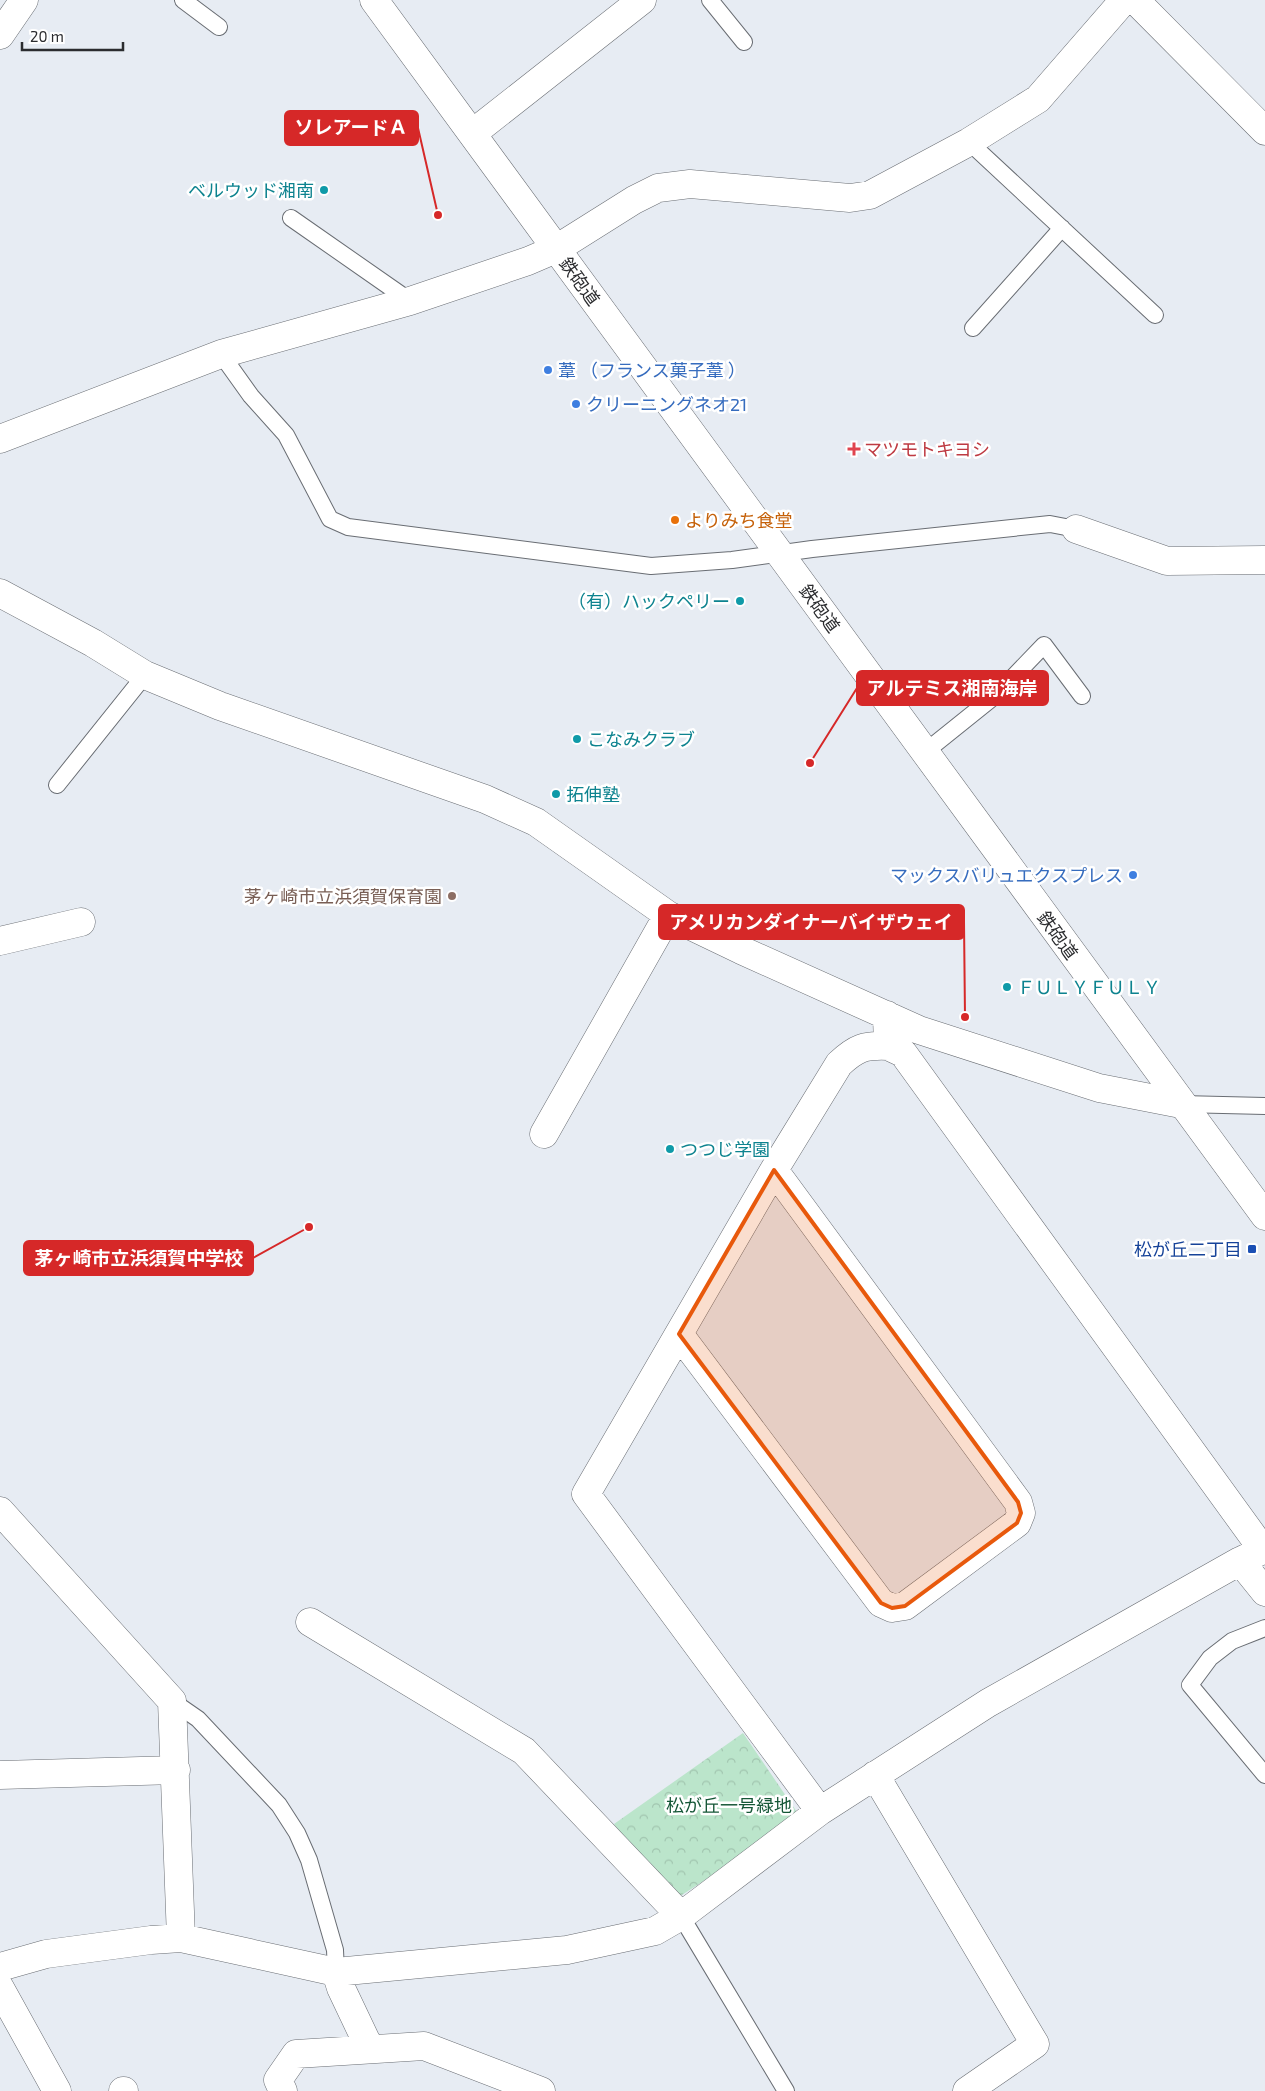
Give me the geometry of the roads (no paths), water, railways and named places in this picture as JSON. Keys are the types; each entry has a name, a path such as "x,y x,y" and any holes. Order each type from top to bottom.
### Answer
{"street":[{"path":"0,34 24,0"},
{"name":"鉄砲道","path":"374,0 1181,1104 1265,1216"},
{"path":"472,133 642,0"},
{"path":"0,439 221,354 410,301 528,261 556,249 634,200 658,188 690,184 850,198 870,195 969,142 1038,99 1124,0"},
{"path":"1135,0 1265,131"},
{"path":"1076,529 1166,561 1265,560"},
{"path":"0,592 93,643 145,675 220,706 493,802 536,822 668,914 740,950 920,1030 1099,1088 1181,1104"},
{"path":"544,1134 668,914"},
{"path":"0,941 81,922"},
{"path":"887,1015 888,1046"},
{"path":"820,1811 586,1494 774,1170 839,1064 852,1052 869,1045 888,1046 903,1053 1256,1554 1265,1592"},
{"path":"679,1334 880,1603 892,1608 906,1606 1017,1523 1021,1513 1018,1502 774,1170"},
{"path":"0,1511 172,1701 181,1938"},
{"path":"0,1966 46,1954 151,1940 181,1938 336,1972 567,1950 655,1931 681,1916 820,1811 988,1703 1256,1554"},
{"path":"310,1622 524,1751 681,1916"},
{"path":"0,1775 176,1770"},
{"path":"876,1775 1035,2044 967,2091"},
{"path":"336,1972 340,1988 370,2049"},
{"path":"0,1988 57,2091"},
{"path":"283,2091 278,2080 296,2054 424,2046 542,2091"}],"lane":[{"path":"183,0 219,27"},
{"path":"710,0 744,42"},
{"path":"969,142 1154,315"},
{"path":"291,218 410,301"},
{"path":"973,328 1062,228"},
{"path":"221,354 251,396 286,435 330,519 348,527 651,566 732,560 779,553 1050,524 1076,529"},
{"path":"925,752 996,695 1044,645 1082,696"},
{"path":"57,785 145,675"},
{"path":"1181,1104 1265,1106"},
{"path":"1265,1628 1232,1641 1210,1658 1190,1685 1265,1775"},
{"path":"172,1701 198,1719 279,1805 297,1832 309,1860 332,1941 336,1972"},
{"path":"681,1916 786,2091"}],"place":[{"name":"ベルウッド湘南","path":"324,190"},
{"name":"ソレアードＡ","path":"438,215"},
{"name":"葦 （フランス菓子葦 ）","path":"548,370"},
{"name":"クリーニングネオ21","path":"576,404"},
{"name":"マツモトキヨシ","path":"854,449"},
{"name":"よりみち食堂","path":"675,520"},
{"name":"（有）ハックペリー","path":"740,601"},
{"name":"こなみクラブ","path":"577,739"},
{"name":"アルテミス湘南海岸","path":"810,763"},
{"name":"拓伸塾","path":"556,794"},
{"name":"マックスバリュエクスプレス","path":"1133,875"},
{"name":"茅ヶ崎市立浜須賀保育園","path":"452,896"},
{"name":"ＦＵＬＹＦＵＬＹ","path":"1007,987"},
{"name":"アメリカンダイナーバイザウェイ","path":"965,1017"},
{"name":"つつじ学園","path":"670,1149"},
{"name":"茅ヶ崎市立浜須賀中学校","path":"309,1227"},
{"name":"松が丘二丁目","path":"1252,1249"}],"park label":[{"name":"松が丘一号緑地","path":"729,1805"}]}
